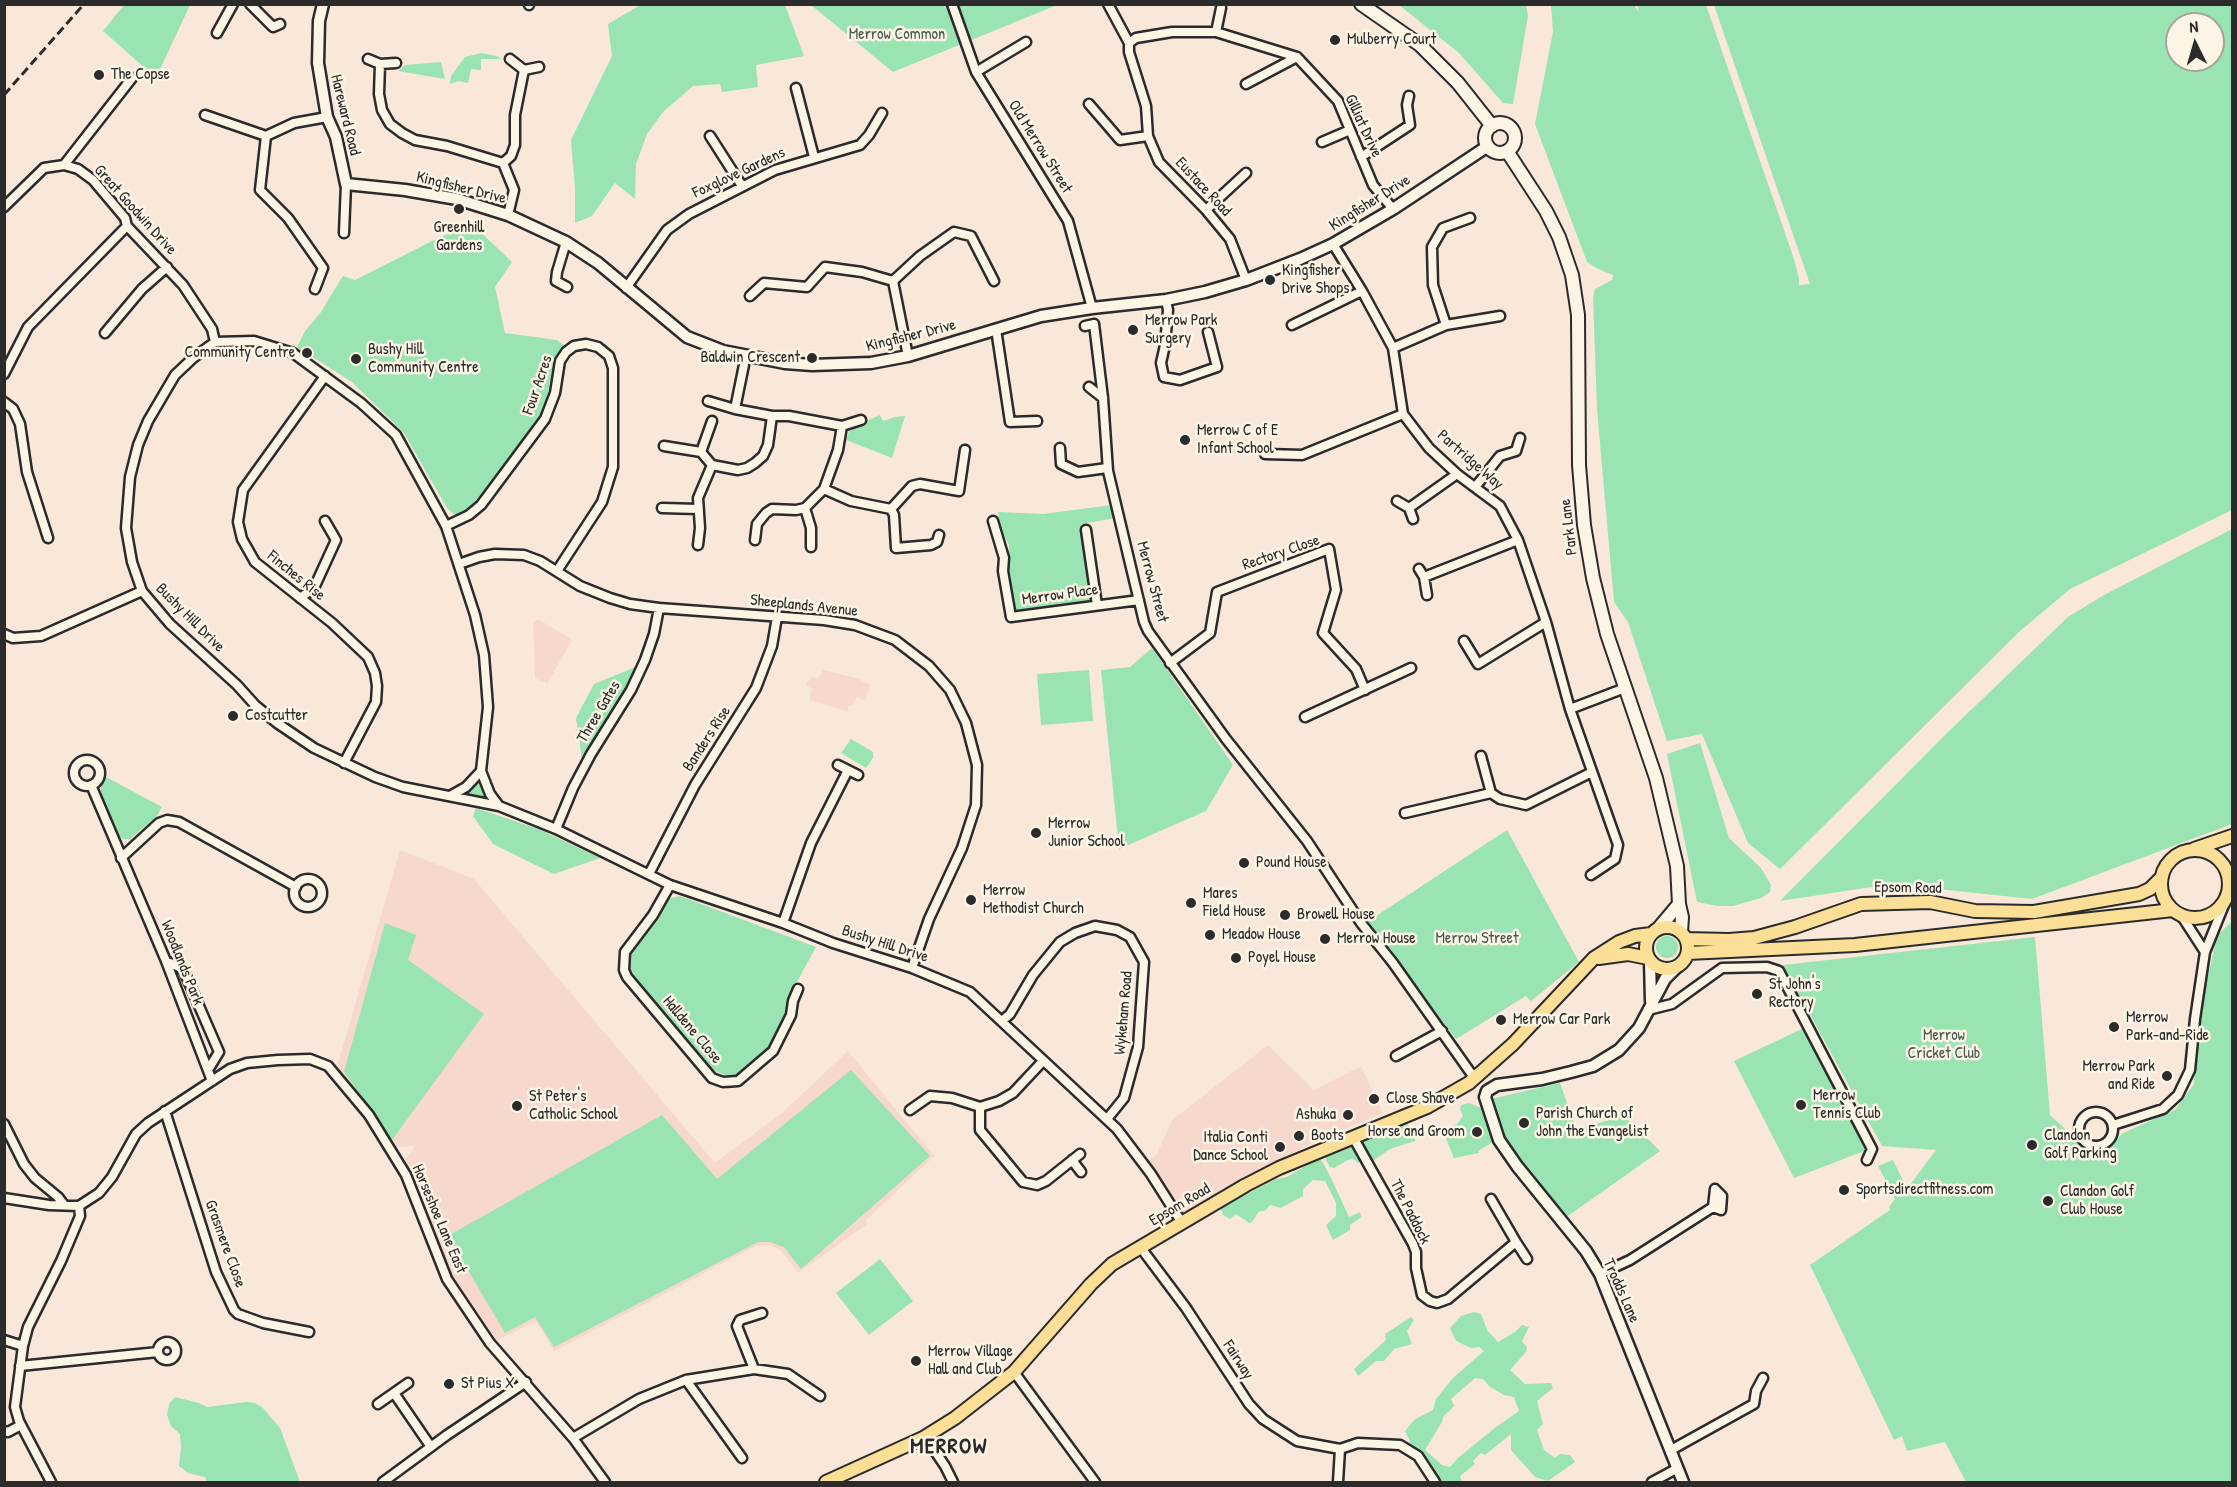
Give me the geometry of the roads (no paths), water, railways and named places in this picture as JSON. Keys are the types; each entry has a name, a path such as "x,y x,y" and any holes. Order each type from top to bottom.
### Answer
{"main road":[{"path":"1361,4 1419,45 1458,83 1492,126"},
{"path":"1505,124 1512,129 1514,144 1507,151 1499,153 1488,146 1486,133 1492,126 1505,124"},
{"name":"Park Lane","path":"1507,151 1546,211 1559,237 1572,275 1578,315 1579,465 1584,525 1606,634 1656,778 1677,866 1679,904 1684,935"},
{"path":"2177,913 2163,895 2162,877 2172,858 2182,852 2232,836"},
{"path":"1688,953 1855,945 2177,913 2193,918 2204,917 2213,914 2229,892 2227,870 2213,854 2193,850"},
{"name":"Epsom Road","path":"1684,935 1729,940 1754,938 1795,927 1861,904 1930,902 1975,911 2034,912 2139,894 2150,889 2162,877"},
{"path":"1649,960 1646,946 1654,932 1679,904"},
{"path":"1594,958 1628,954 1649,960 1663,969 1677,967 1686,959 1688,953 1684,935 1670,927 1654,932"},
{"name":"Epsom Road","path":"826,1482 923,1438 956,1418 1014,1372 1041,1344 1091,1284 1112,1264 1279,1168 1427,1107 1475,1079 1513,1044 1594,958 1619,942 1654,932"}],"street":[{"path":"217,33 233,4"},
{"path":"250,4 273,27 280,24"},
{"name":"Hareward Road","path":"322,4 317,51 327,117 336,137 346,184 344,233"},
{"name":"Old Merrow Street","path":"952,4 976,72 1068,221 1092,308"},
{"name":"Eustace Road","path":"1108,4 1129,44 1129,52 1146,106 1148,136 1159,162 1206,210 1230,239 1246,280"},
{"path":"1216,32 1221,8"},
{"name":"Gilliat Drive","path":"1129,44 1136,38 1172,32 1216,32 1297,57 1338,101 1373,184 1393,209"},
{"path":"976,72 1026,42"},
{"path":"1246,84 1297,57"},
{"path":"369,59 380,64 396,63"},
{"path":"510,59 524,70 539,68"},
{"path":"380,64 379,94 382,110 390,124 415,140 447,146 503,163"},
{"path":"503,163 511,156 515,146 514,114 524,70"},
{"path":"4,207 44,168 64,165 132,78"},
{"path":"796,88 814,157"},
{"path":"1361,157 1410,125 1407,105 1409,96"},
{"path":"1089,104 1120,140 1148,136"},
{"name":"Foxglove Gardens","path":"626,288 667,230 689,214 776,170 860,145 882,113"},
{"path":"205,115 266,136 294,123 327,117"},
{"path":"1322,142 1350,130"},
{"path":"266,136 260,190 288,219 323,268 315,289"},
{"path":"710,136 725,156 742,186"},
{"name":"Kingfisher Drive","path":"346,184 446,197 508,215 566,243 598,263 687,336 708,346 746,355 786,363 812,365 871,363 908,356 1041,316 1166,300 1246,280 1300,260 1333,244 1393,209 1488,146"},
{"path":"503,163 514,189 508,215"},
{"name":"Great Goodwin Drive","path":"64,165 78,169 93,180 125,218 127,226 167,267 201,310 212,329 215,342"},
{"path":"1206,210 1246,173"},
{"path":"1446,325 1433,285 1432,247 1443,228 1470,218"},
{"path":"4,374 28,327 127,226"},
{"path":"893,282 920,256 954,232 971,236 994,281"},
{"path":"566,243 556,272 556,281 567,287"},
{"name":"Partridge Way","path":"1333,244 1393,348 1403,414 1429,448 1457,474 1500,506 1518,540 1546,622 1570,710 1618,846 1615,859 1591,875"},
{"path":"105,333 141,290 167,267"},
{"path":"750,296 764,283 807,287 825,267 862,273 893,282"},
{"path":"893,282 908,356"},
{"path":"1292,325 1362,291"},
{"path":"1166,300 1168,310 1161,363 1164,377 1180,380 1217,367 1208,332"},
{"path":"1393,348 1446,325 1500,316"},
{"name":"Merrow Street","path":"1085,326 1094,324 1103,398 1107,468 1139,600 1149,631 1226,739 1307,841 1361,923 1475,1079"},
{"path":"996,329 1010,422 1037,421"},
{"path":"215,342 254,341 293,353 361,403 396,435 446,526 475,615 484,655 488,707 481,771 490,794 499,806"},
{"name":"Bushy Hill Drive","path":"215,342 175,375 148,422 138,445 130,477 126,528 132,562 141,591 170,624 262,711 315,748 375,777 403,787 499,806 556,829 670,885 783,923 833,943 912,968 970,992 1107,1119 1144,1164 1182,1223"},
{"name":"Four Acres","path":"446,526 469,515 481,505 545,420 555,393 560,361 566,352 574,346 586,344 598,347 609,356 613,368 613,467 602,502 557,571"},
{"path":"735,409 746,355"},
{"name":"Finches Rise","path":"325,376 243,490 238,522 242,539 255,562 332,623 368,657 375,674 376,702 344,763"},
{"path":"1089,387 1103,398"},
{"path":"708,401 750,413 789,416 842,426 861,420"},
{"path":"4,402 13,409 20,424 27,472 48,538"},
{"path":"1265,454 1302,455 1403,414"},
{"path":"664,446 701,452 712,465 738,470 747,468 763,456 768,446 772,416"},
{"path":"701,452 712,421"},
{"path":"755,540 757,524 766,513 772,509 805,508 824,489 838,450 842,426"},
{"path":"1476,486 1500,456 1516,451 1520,438"},
{"path":"1060,448 1061,464"},
{"path":"891,509 912,486 920,484 958,491 965,450"},
{"path":"1051,464 1061,464 1078,472 1107,468"},
{"path":"698,545 700,528 698,498 712,465"},
{"path":"1409,508 1457,474"},
{"path":"824,489 851,501 891,509"},
{"path":"1397,501 1409,508 1413,519"},
{"path":"662,508 698,509"},
{"path":"805,508 811,528 811,547"},
{"path":"891,509 894,515 896,548 932,545 937,542 939,535"},
{"name":"Merrow Place","path":"993,520 1004,558 1003,571 1011,616 1139,600"},
{"path":"300,598 314,588 336,540 325,521"},
{"path":"1086,530 1097,605"},
{"path":"1428,595 1421,573 1518,540"},
{"name":"Rectory Close","path":"1170,663 1210,633 1217,592 1329,549 1336,590 1323,633 1356,669 1365,690"},
{"name":"Sheeplands Avenue","path":"459,564 495,554 524,555 557,571 580,586 610,598 659,608 824,620 855,625 895,640 929,666 950,690 966,723 977,765 976,805 962,848 929,919 912,968"},
{"path":"4,634 13,638 41,636 141,591"},
{"name":"Three Gates","path":"556,829 573,788 591,754 631,690 645,660 654,634 659,608"},
{"name":"Banders Rise","path":"649,874 694,786 756,688 772,646 777,616"},
{"path":"1464,640 1478,664 1546,622"},
{"path":"1305,717 1411,668"},
{"path":"1570,710 1624,688"},
{"path":"1481,756 1491,793 1500,800 1527,805 1592,772"},
{"path":"838,765 858,775"},
{"path":"783,923 811,843 848,770"},
{"path":"449,796 466,787 481,771"},
{"name":"Woodlands Park","path":"92,786 166,961 212,1082"},
{"path":"1405,813 1491,793"},
{"path":"121,858 159,823 167,820 179,822 296,887"},
{"name":"Halldene Close","path":"670,885 653,915 625,952 624,970 627,977 712,1078 723,1082 738,1081 773,1051 791,1015 798,989"},
{"path":"2113,1125 2163,1108 2178,1095 2190,1070 2205,952 2229,892"},
{"path":"2177,913 2205,952"},
{"name":"Wykeham Road","path":"1002,1021 1010,1014 1033,975 1060,942 1075,933 1095,926 1117,930 1130,937 1144,962 1138,1047 1128,1090 1120,1105 1107,1119"},
{"path":"1649,960 1650,1005"},
{"path":"166,961 183,969 219,1052 208,1070"},
{"path":"1650,1005 1665,979 1677,967"},
{"path":"1650,1005 1672,1004 1722,968 1767,967 1779,971 1872,1149 1867,1160"},
{"name":"Trodds Lane","path":"1650,1005 1639,1028 1619,1050 1593,1066 1542,1079 1497,1085 1487,1091 1485,1097 1499,1140 1517,1166 1586,1251 1600,1274 1683,1482"},
{"path":"1396,1056 1442,1031"},
{"name":"Horseshoe Lane East","path":"79,1206 99,1193 112,1177 136,1134 165,1111 230,1069 247,1063 310,1059 328,1066 369,1115 406,1175 447,1279 490,1343 573,1438 605,1482"},
{"path":"910,1110 930,1096 939,1095 980,1107 999,1101 1013,1093 1043,1061"},
{"path":"980,1107 980,1130 1023,1182 1037,1185 1046,1181 1080,1154"},
{"name":"Grasmere Close","path":"165,1111 216,1272 234,1310 238,1314 263,1323 309,1332"},
{"path":"2093,1112 2108,1116 2113,1125 2112,1137 2103,1145 2092,1146 2086,1143 2080,1134 2080,1122 2093,1112"},
{"path":"4,1124 24,1164 35,1178 64,1205"},
{"name":"The Paddock","path":"1353,1137 1413,1244 1422,1295 1430,1301 1437,1303 1448,1299 1516,1242"},
{"path":"1072,1160 1081,1172"},
{"path":"4,1198 79,1206 80,1216 61,1261 36,1307 23,1346 15,1407 21,1425 51,1482"},
{"path":"1491,1199 1527,1260"},
{"path":"1600,1274 1630,1260 1713,1207"},
{"name":"Fairway","path":"1141,1248 1186,1308 1250,1404 1263,1419 1297,1442 1340,1449 1358,1443 1400,1445 1418,1456 1435,1482"},
{"path":"754,1369 737,1326 740,1320 762,1313"},
{"path":"4,1340 23,1346"},
{"path":"20,1366 158,1352"},
{"path":"573,1438 639,1399 686,1380 754,1369 788,1374 820,1396"},
{"path":"1014,1372 1095,1482"},
{"path":"1671,1450 1754,1404 1756,1391 1763,1378"},
{"path":"686,1380 742,1458"},
{"path":"383,1482 526,1382"},
{"path":"378,1404 408,1383"},
{"path":"394,1393 431,1447"},
{"path":"6,1434 21,1425"},
{"path":"923,1438 945,1466 953,1482"},
{"path":"1338,1482 1340,1449"},
{"path":"1652,1482 1678,1468"}],"railway":[{"path":"4,95 84,4"}],"place":[{"name":"Mulberry Court","path":"1335,40"},
{"name":"The Copse","path":"99,75"},
{"name":"Greenhill Gardens","path":"459,209"},
{"name":"Kingfisher Drive Shops","path":"1270,280"},
{"name":"Merrow Park Surgery","path":"1133,330"},
{"name":"Community Centre","path":"307,353"},
{"name":"Baldwin Crescent","path":"812,358"},
{"name":"Bushy Hill Community Centre","path":"356,359"},
{"name":"Merrow C of E Infant School","path":"1185,440"},
{"name":"Costcutter","path":"233,716"},
{"name":"Merrow Junior School","path":"1036,833"},
{"name":"Pound House","path":"1244,863"},
{"name":"Merrow Methodist Church","path":"971,900"},
{"name":"Mares Field House","path":"1191,903"},
{"name":"Browell House","path":"1285,915"},
{"name":"Meadow House","path":"1210,935"},
{"name":"Merrow House","path":"1325,939"},
{"name":"Poyel House","path":"1236,958"},
{"name":"St John's Rectory","path":"1757,994"},
{"name":"Merrow Car Park","path":"1501,1020"},
{"name":"Merrow Park-and-Ride","path":"2114,1027"},
{"name":"Merrow Park and Ride","path":"2167,1076"},
{"name":"Close Shave","path":"1374,1099"},
{"name":"Merrow Tennis Club","path":"1801,1105"},
{"name":"St Peter's Catholic School","path":"517,1106"},
{"name":"Ashuka","path":"1348,1115"},
{"name":"Parish Church of John the Evangelist","path":"1524,1123"},
{"name":"Horse and Groom","path":"1477,1132"},
{"name":"Boots","path":"1299,1136"},
{"name":"Clandon Golf Parking","path":"2032,1145"},
{"name":"Italia Conti Dance School","path":"1280,1147"},
{"name":"Sportsdirectfitness.com","path":"1844,1190"},
{"name":"Clandon Golf Club House","path":"2048,1201"},
{"name":"Merrow Village Hall and Club","path":"916,1361"},
{"name":"St Pius X","path":"449,1384"}],"district":[{"name":"MERROW","path":"949,1447"}],"park label":[{"name":"Merrow Common","path":"897,35"},
{"name":"Merrow Cricket Club","path":"1944,1045"}]}
